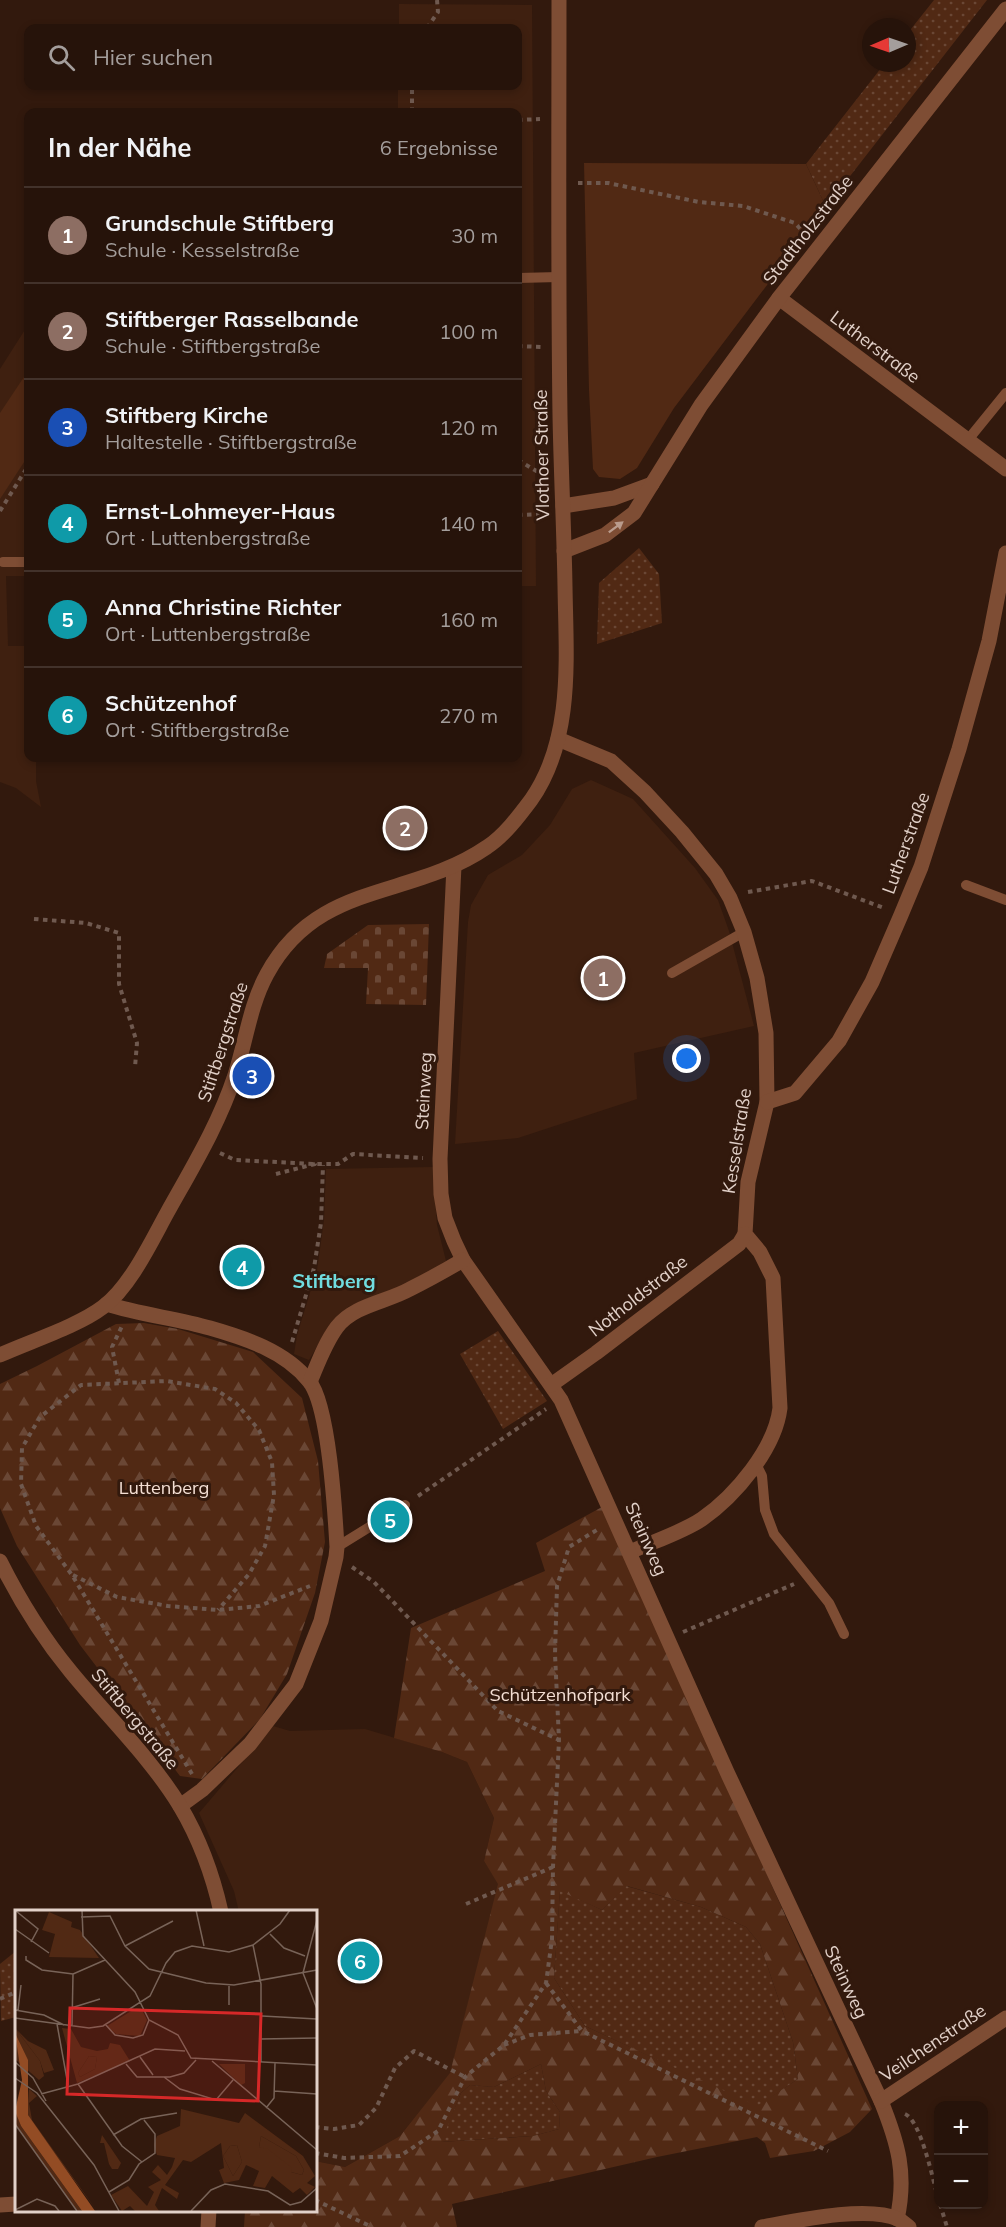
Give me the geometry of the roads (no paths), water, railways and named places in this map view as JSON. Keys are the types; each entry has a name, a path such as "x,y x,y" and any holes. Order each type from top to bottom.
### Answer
{"street":[{"name":"Vlothoer Straße","path":"454,866 490,846 514,822 533,796 548,769 558,739 566,668 559,277 559,0"},
{"name":"Stadtholzstraße","path":"564,551 605,535 634,513 701,405 778,298 1006,9"},
{"name":"Lutherstraße","path":"778,298 1006,469"},
{"path":"563,510 614,498 652,484"},
{"name":"Lutherstraße","path":"767,1102 795,1093 839,1041 872,982 921,867 959,749 989,641 1006,554"},
{"name":"Kesselstraße","path":"558,739 611,762 645,792 682,831 716,874 730,898 744,932 757,978 766,1033 767,1102 748,1182 745,1234"},
{"name":"Stiftbergstraße","path":"0,1354 91,1315 121,1290 149,1246 205,1146 235,1076 261,988 280,953 299,932 321,915 347,901 454,866"},
{"name":"Steinweg","path":"454,866 440,1159 441,1194 445,1218 463,1260 561,1400 616,1520 784,1897 894,2132 902,2166 903,2223"},
{"path":"630,1552 701,1519 735,1490 756,1464 779,1421 772,1278 760,1252 745,1234"},
{"name":"Notholdstraße","path":"550,1385 596,1353 739,1244 745,1234"},
{"path":"310,1382 338,1326 353,1314 410,1290 463,1260"},
{"path":"107,1304 129,1311 209,1327 268,1348 287,1360 310,1382 319,1403 331,1474 337,1552 321,1622 296,1684 250,1744 202,1790 180,1806"},
{"name":"Stiftbergstraße","path":"0,1561 32,1617 69,1671 180,1806 207,1865 220,1910"},
{"name":"Veilchenstraße","path":"881,2102 1006,2018"},
{"path":"0,2205 15,2204"},
{"path":"208,2227 209,2212"},
{"path":"762,2227 852,2214 878,2215 903,2223"}],"lane":[{"path":"522,278 559,277"},
{"path":"967,441 1006,393"},
{"path":"3,562 24,562"},
{"path":"966,885 1006,900"},
{"path":"672,973 744,932"},
{"path":"756,1464 762,1476 765,1510 774,1534 829,1603 844,1634"},
{"path":"337,1552 405,1505"}],"place":[{"name":"Stiftberger Rasselbande","path":"405,828"},
{"name":"Grundschule Stiftberg","path":"603,978"},
{"name":"Stiftberg Kirche","path":"252,1076"},
{"name":"Ernst-Lohmeyer-Haus","path":"242,1267"},
{"name":"Anna Christine Richter","path":"390,1520"},
{"name":"Schützenhof","path":"360,1961"}],"district":[{"name":"Stiftberg","path":"334,1281"}],"park label":[{"name":"Luttenberg","path":"164,1488"},
{"name":"Schützenhofpark","path":"560,1695"}]}
